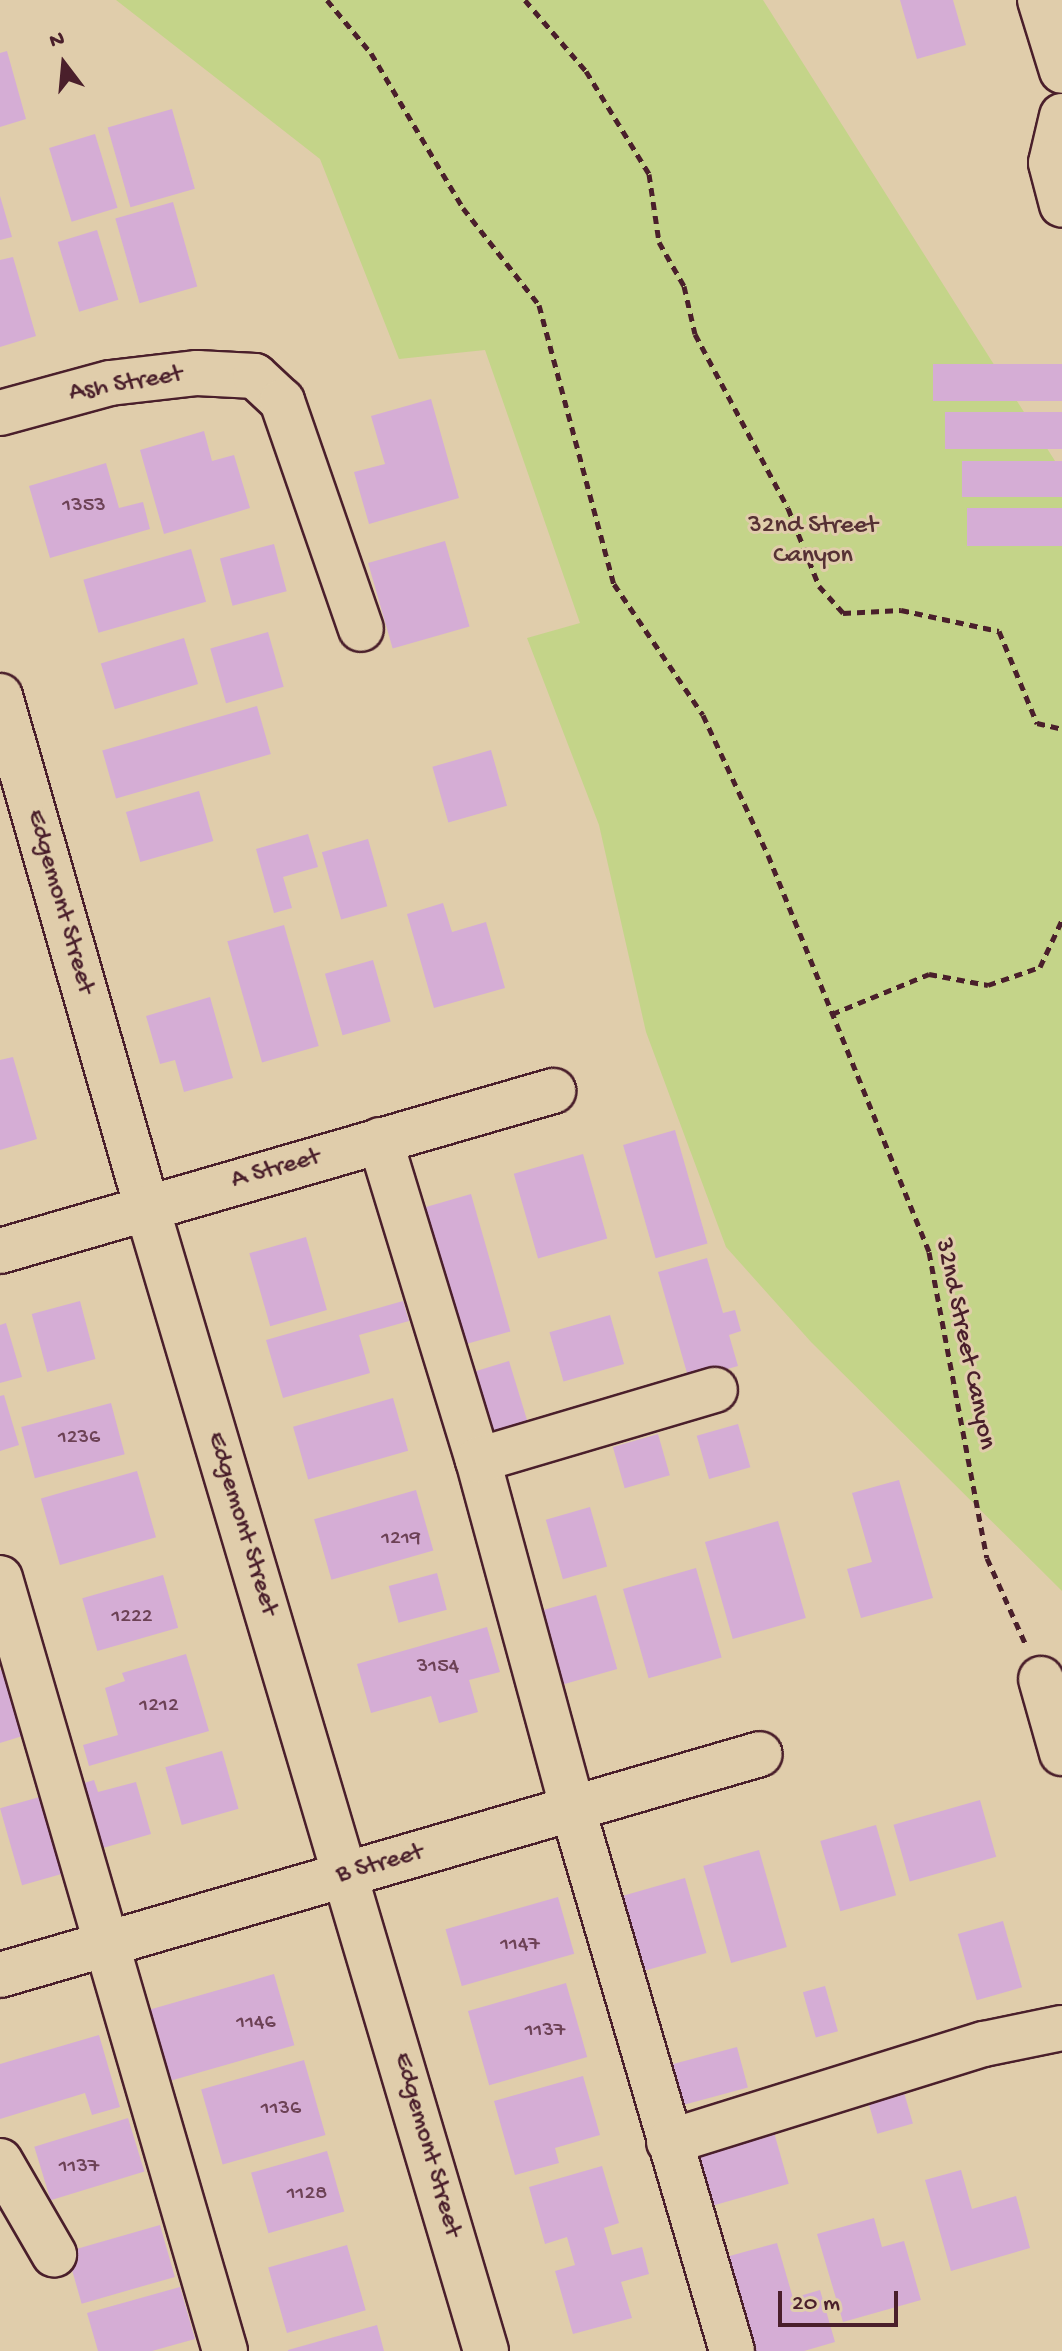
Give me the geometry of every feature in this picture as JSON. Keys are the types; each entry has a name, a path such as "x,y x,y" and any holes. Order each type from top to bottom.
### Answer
{"street":[{"path":"1040,0 1062,71"},
{"path":"1062,116 1051,163 1062,205"},
{"name":"Ash Street","path":"0,413 110,383 197,373 255,376 282,401 361,629"},
{"name":"Edgemont Street","path":"0,696 147,1208 486,2351"},
{"name":"A Street","path":"0,1251 553,1091"},
{"path":"380,1140 478,1460 573,1810 732,2351"},
{"path":"478,1460 715,1390"},
{"path":"0,1578 225,2351"},
{"path":"1041,1679 1062,1753"},
{"name":"B Street","path":"0,1975 760,1754"},
{"path":"669,2142 984,2044 1062,2028"},
{"path":"0,2161 54,2254"}],"path":[{"name":"32nd Street Canyon","path":"327,0 371,53 463,208 539,305 614,584 703,715 768,855 929,1252 987,1558 1041,1679"},
{"path":"525,0 586,71 649,174 659,242 684,286 695,334 788,508 819,586 843,613 901,610 999,631 1037,723 1062,729"},
{"path":"832,1014 929,974 988,985 1040,967 1062,920"}],"green space":[{"name":"32nd Street Canyon","path":"116,0 763,0 1062,472 1062,1591 811,1342 726,1247 646,1032 599,825 527,638 580,623 485,350 399,359 320,159"}],"building":[{"path":"900,0 953,0 966,45 917,59"},
{"path":"7,51 26,119 0,127 0,53"},
{"path":"172,109 195,189 130,207 108,127"},
{"path":"95,134 118,208 72,222 49,148"},
{"path":"0,196 12,237 0,240"},
{"path":"173,202 197,287 140,303 115,219"},
{"path":"97,230 118,300 79,312 58,242"},
{"path":"13,257 36,336 0,347 0,260"},
{"path":"933,364 1062,364 1062,401 933,401"},
{"path":"431,399 459,498 369,524 354,472 385,464 371,416"},
{"path":"945,412 1062,412 1062,449 945,449"},
{"path":"204,431 212,461 234,455 250,508 164,534 140,450"},
{"path":"962,461 1062,461 1062,497 962,497"},
{"path":"106,463 119,508 143,502 150,529 50,558 29,486"},
{"path":"967,508 1062,508 1062,546 967,546"},
{"path":"445,541 470,627 393,649 368,563"},
{"path":"274,544 287,591 233,606 220,558"},
{"path":"191,549 206,602 98,633 83,580"},
{"path":"268,632 284,687 226,703 210,649"},
{"path":"184,638 198,684 115,709 101,663"},
{"path":"257,706 271,754 116,798 102,750"},
{"path":"491,750 507,806 448,823 432,767"},
{"path":"199,791 213,841 140,862 126,812"},
{"path":"308,834 318,867 283,877 292,908 274,913 256,849"},
{"path":"368,839 387,906 341,920 322,852"},
{"path":"443,903 452,932 486,922 505,988 434,1008 407,914"},
{"path":"284,925 319,1046 262,1062 227,941"},
{"path":"373,960 391,1022 343,1035 325,974"},
{"path":"210,997 233,1078 184,1092 175,1060 160,1064 146,1016"},
{"path":"13,1057 37,1139 0,1150 0,1060"},
{"path":"675,1130 708,1243 656,1258 623,1145"},
{"path":"583,1154 607,1239 538,1258 514,1174"},
{"path":"471,1194 510,1331 459,1346 419,1209"},
{"path":"306,1237 327,1310 270,1326 249,1253"},
{"path":"707,1258 723,1313 735,1310 741,1331 729,1335 738,1366 689,1380 658,1272"},
{"path":"80,1301 96,1359 47,1372 32,1314"},
{"path":"403,1301 409,1321 359,1335 370,1373 283,1398 266,1340"},
{"path":"610,1315 624,1364 563,1381 549,1332"},
{"path":"6,1323 22,1377 0,1383 0,1325"},
{"path":"509,1361 529,1426 491,1438 471,1373"},
{"path":"4,1395 19,1445 0,1451 0,1396"},
{"path":"393,1398 408,1451 308,1480 293,1427"},
{"path":"111,1403 125,1454 35,1478 21,1427"},
{"path":"738,1424 750,1467 709,1479 697,1436"},
{"path":"658,1434 670,1475 625,1488 613,1447"},
{"path":"137,1471 156,1537 60,1565 41,1499"},
{"path":"899,1480 933,1598 861,1618 847,1569 872,1562 852,1493"},
{"path":"416,1490 433,1551 331,1580 314,1519"},
{"path":"590,1507 607,1567 563,1579 546,1520"},
{"path":"778,1521 806,1618 733,1639 705,1542"},
{"path":"696,1568 722,1657 649,1678 623,1589"},
{"path":"437,1573 447,1610 399,1623 389,1586"},
{"path":"163,1575 178,1628 97,1651 82,1598"},
{"path":"596,1595 617,1669 558,1686 536,1612"},
{"path":"487,1627 500,1672 469,1680 478,1712 439,1723 431,1696 371,1713 357,1664"},
{"path":"186,1654 209,1731 89,1766 83,1745 118,1735 105,1688 125,1681 122,1673"},
{"path":"10,1667 29,1734 0,1743 0,1670"},
{"path":"222,1751 239,1809 182,1825 165,1767"},
{"path":"94,1780 98,1792 136,1782 151,1834 103,1848 84,1783"},
{"path":"50,1794 72,1871 22,1885 0,1808"},
{"path":"980,1800 996,1857 910,1882 893,1825"},
{"path":"876,1825 896,1895 840,1911 820,1841"},
{"path":"759,1850 787,1947 731,1963 703,1866"},
{"path":"685,1878 706,1953 642,1971 621,1896"},
{"path":"558,1897 574,1954 462,1986 446,1929"},
{"path":"1003,1921 1022,1987 977,2000 958,1934"},
{"path":"274,1974 294,2045 162,2083 141,2012"},
{"path":"566,1983 587,2057 489,2085 468,2011"},
{"path":"825,1986 838,2031 816,2038 803,1992"},
{"path":"99,2035 120,2107 92,2115 85,2093 0,2119 0,2064"},
{"path":"737,2047 748,2088 681,2105 670,2065"},
{"path":"304,2060 325,2135 223,2164 201,2089"},
{"path":"583,2076 600,2135 555,2148 559,2163 515,2175 494,2101"},
{"path":"903,2089 913,2124 877,2134 867,2099"},
{"path":"128,2118 144,2172 51,2200 34,2147"},
{"path":"773,2129 789,2184 710,2206 694,2152"},
{"path":"327,2151 344,2212 268,2233 251,2173"},
{"path":"602,2166 619,2223 604,2228 612,2255 642,2247 649,2274 621,2282 632,2318 573,2334 555,2271 575,2265 567,2237 545,2244 529,2187"},
{"path":"961,2170 972,2209 1016,2196 1030,2248 951,2271 925,2180"},
{"path":"874,2218 882,2247 904,2241 921,2300 843,2322 817,2234"},
{"path":"160,2225 175,2277 82,2304 67,2252"},
{"path":"777,2243 793,2298 820,2290 835,2342 804,2351 753,2351 726,2257"},
{"path":"347,2245 366,2310 287,2333 268,2268"},
{"path":"180,2287 195,2339 152,2351 98,2351 87,2313"},
{"path":"377,2325 384,2351 288,2351 288,2350"}]}
